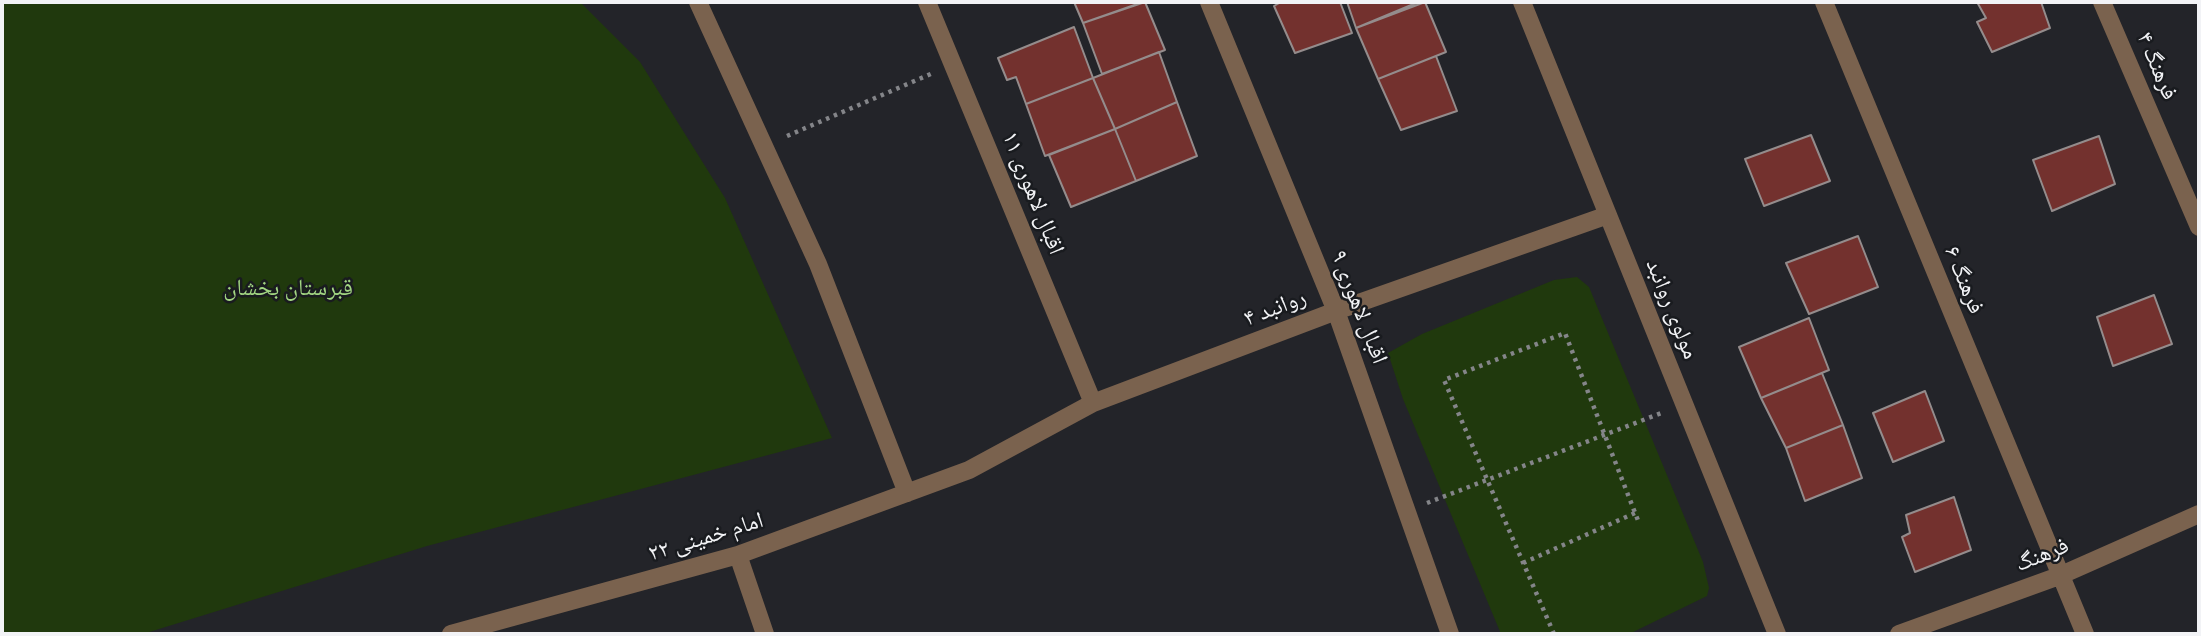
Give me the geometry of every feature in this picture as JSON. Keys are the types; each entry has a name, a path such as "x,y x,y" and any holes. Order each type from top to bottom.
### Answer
{"street":[{"path":"698,2 818,264 907,493"},
{"name":"اقبال لاهوری ۱۱","path":"927,2 1093,403"},
{"name":"اقبال لاهوری ۹","path":"1209,2 1336,311 1450,634"},
{"name":"مولوی روانبد","path":"1522,2 1777,634"},
{"name":"فرهنگ ۶","path":"1824,2 2085,634"},
{"name":"فرهنگ ۴","path":"2102,2 2199,227"},
{"name":"روانبد ۴","path":"969,470 1093,403 1336,311 1608,215"},
{"name":"امام خمینی ۲۲","path":"451,634 738,555 969,470"},
{"name":"فرهنگ","path":"1899,634 2059,576 2199,514"},
{"path":"738,555 765,634"}],"path":[{"path":"762,146 953,64"},
{"path":"1554,634 1444,380 1565,333 1639,523"},
{"path":"1406,511 1684,404"},
{"path":"1523,563 1635,513"}],"green space":[{"name":"قبرستان بخشان","path":"2,2 580,2 640,62 725,198 832,438 427,546 143,634 2,634"},
{"path":"1577,277 1589,287 1703,562 1709,588 1707,596 1629,634 1501,634 1403,399 1388,353 1422,334 1554,280"}],"building":[{"path":"1074,2 1143,2 1083,23"},
{"path":"1145,2 1165,50 1102,74 1083,23"},
{"path":"1281,2 1340,2 1352,33 1295,53 1274,6"},
{"path":"1347,2 1416,2 1416,3 1356,28"},
{"path":"1425,2 1446,52 1378,79 1356,28"},
{"path":"1977,2 2041,2 2050,28 1992,52 1977,22 1986,18"},
{"path":"1074,27 1093,78 1026,104 1016,77 1007,80 998,58"},
{"path":"1159,52 1177,102 1115,129 1093,78"},
{"path":"1436,56 1457,111 1401,130 1378,79"},
{"path":"1093,78 1115,129 1045,156 1026,104"},
{"path":"1177,102 1197,156 1136,181 1115,129"},
{"path":"1115,129 1136,181 1071,207 1049,155"},
{"path":"1811,135 1830,181 1764,206 1745,159"},
{"path":"2099,136 2115,184 2052,211 2033,160"},
{"path":"1858,236 1878,287 1809,314 1786,263"},
{"path":"2154,295 2172,344 2113,366 2097,317"},
{"path":"1809,318 1829,370 1761,398 1739,347"},
{"path":"1822,373 1843,425 1786,448 1761,398"},
{"path":"1925,391 1944,441 1893,462 1873,413"},
{"path":"1843,425 1862,478 1805,501 1786,448"},
{"path":"1954,497 1971,550 1915,572 1902,537 1910,533 1906,515"}]}
